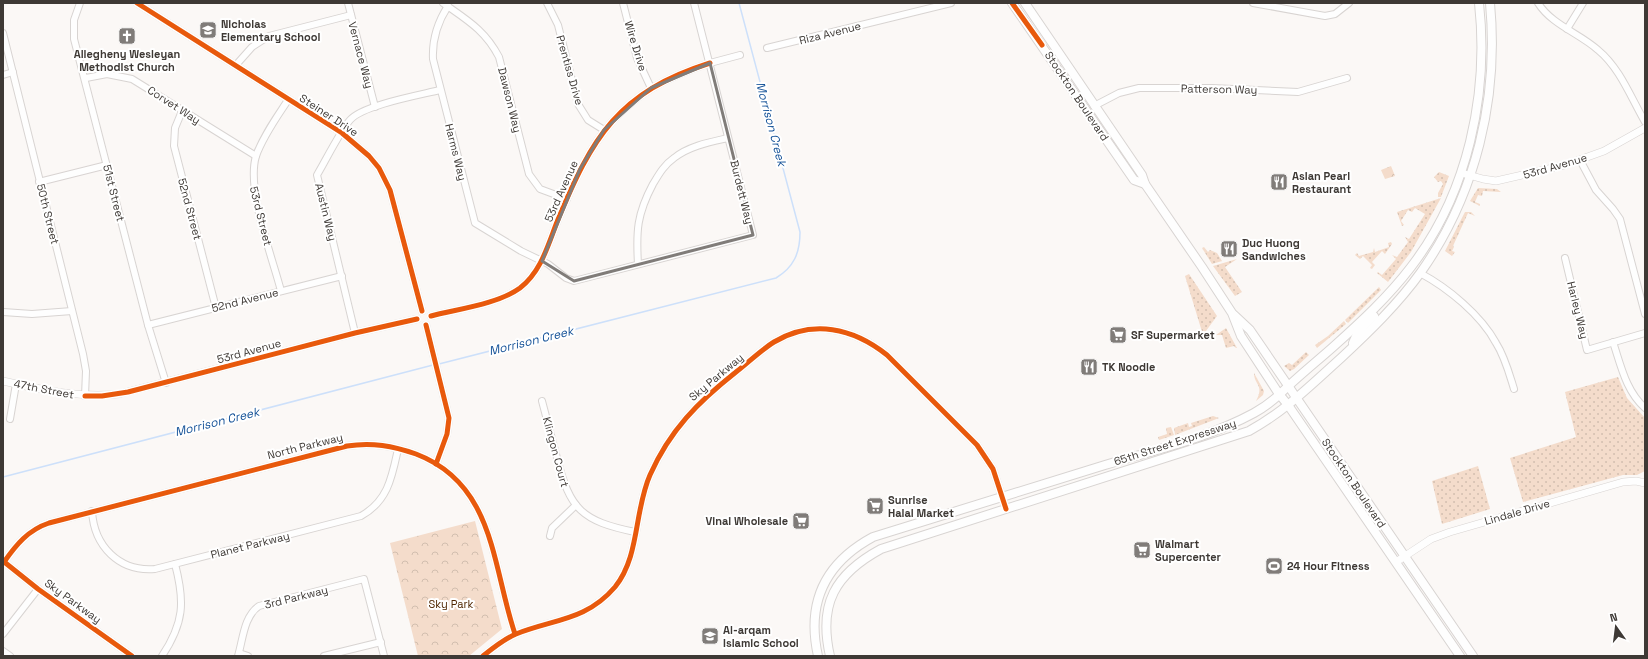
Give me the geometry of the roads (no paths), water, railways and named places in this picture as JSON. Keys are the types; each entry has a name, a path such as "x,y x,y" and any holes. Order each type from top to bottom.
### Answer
{"main road":[{"name":"Stockton Boulevard","path":"1012,3 1059,69 1134,180 1145,184"},
{"name":"Stockton Boulevard","path":"1025,3 1142,175 1145,184 1232,313 1241,336 1279,394 1460,656"},
{"name":"65th Street Expressway","path":"818,656 814,624 818,598 830,572 844,557 860,544 873,537 1219,429 1256,412 1273,401 1369,314 1412,266 1433,232 1446,207 1460,172 1472,137 1478,100 1482,55 1480,3"},
{"name":"65th Street Expressway","path":"830,656 826,633 830,602 836,587 860,560 880,549 1249,431 1269,420 1297,398 1352,348 1395,303 1420,273 1443,236 1470,176 1482,137 1488,102 1492,61 1490,3"},
{"path":"1059,69 1067,72 1087,102 1094,106"},
{"path":"1420,273 1418,266 1432,243 1433,232"},
{"path":"1352,348 1358,332 1386,304 1392,294 1392,290"},
{"name":"Stockton Boulevard","path":"1232,313 1250,330 1473,656"},
{"path":"1160,460 1158,454 1189,443 1200,435"},
{"path":"1111,476 1120,466 1147,457 1149,452"}],"street":[{"name":"51st Street","path":"80,3 74,20 73,32 148,325 166,383"},
{"name":"Steiner Drive","path":"137,3 342,134 369,156 379,168 390,190 422,311"},
{"name":"Vernace Way","path":"348,3 375,107"},
{"name":"Prentiss Drive","path":"547,3 558,25 578,104 588,120 604,130"},
{"name":"Wire Drive","path":"623,3 637,58 651,88"},
{"name":"Burdett Way","path":"542,261 566,278 574,280 753,235 694,3"},
{"name":"Riza Avenue","path":"767,48 950,3"},
{"path":"1253,3 1325,16 1335,14 1349,3"},
{"path":"1538,3 1547,15 1592,45 1608,59 1645,122"},
{"path":"1567,29 1583,3"},
{"name":"Harms Way","path":"445,5 438,22 433,46 433,58 475,223 521,251 542,261"},
{"name":"Dawson Way","path":"445,5 483,32 500,57 527,168 532,179 540,189 567,199"},
{"path":"236,65 252,47 269,36 351,15"},
{"name":"50th Street","path":"3,33 85,361 85,396"},
{"path":"710,63 740,55"},
{"name":"53rd Avenue","path":"431,316 507,295 524,284 542,261 580,169 604,130 632,102 651,88 678,74 710,63"},
{"path":"3,75 13,72"},
{"name":"Corvet Way","path":"86,78 107,74 132,79 256,156"},
{"name":"Patterson Way","path":"1094,106 1119,93 1139,88 1212,88 1298,92 1347,78"},
{"name":"Austin Way","path":"355,333 317,175 351,119 361,112 440,90"},
{"name":"53rd Street","path":"281,291 254,194 253,175 256,156 288,100"},
{"name":"52nd Street","path":"182,111 175,128 174,146 216,308"},
{"name":"53rd Avenue","path":"1460,172 1484,179 1504,180 1580,160 1604,151 1645,128"},
{"path":"638,264 636,242 638,216 644,200 661,169 674,157 696,146 728,138"},
{"path":"1580,160 1596,190 1613,209 1620,220 1645,314"},
{"path":"40,182 107,165"},
{"name":"Harley Way","path":"1565,258 1587,350 1645,333"},
{"path":"1420,273 1465,306 1486,327 1496,342 1507,366 1514,389"},
{"name":"52nd Avenue","path":"148,325 342,276"},
{"path":"3,312 32,314 72,311"},
{"path":"422,311 429,313 431,316 430,321 426,324 422,324 417,319 419,313 422,311"},
{"name":"53rd Avenue","path":"85,396 119,394 355,333 417,319"},
{"path":"426,324 449,418 447,434 436,464"},
{"name":"Sky Parkway","path":"483,656 515,634 571,618 584,612 607,596 624,573 630,558 639,504 649,476 664,448 690,412 714,390 774,342 798,332 816,329 843,332 857,336 887,355 977,445 994,470 1006,509"},
{"path":"1613,342 1627,384 1634,396 1645,408"},
{"name":"47th Street","path":"3,381 65,394 85,396"},
{"path":"10,419 16,384"},
{"name":"Klingon Court","path":"542,401 565,487 576,505 600,523 635,532"},
{"name":"North Parkway","path":"3,562 18,544 37,528 92,511 347,446 379,444 422,457 436,464 465,489 484,521 515,634"},
{"name":"Planet Parkway","path":"92,511 93,524 99,540 107,551 117,560 129,566 142,569 155,569 361,516 376,505 387,490 392,479 398,449"},
{"name":"Lindale Drive","path":"1396,562 1431,539 1450,532 1623,482 1636,481 1645,483"},
{"path":"550,536 552,528 576,505"},
{"name":"Sky Parkway","path":"3,562 132,656"},
{"path":"162,656 176,631 182,610 181,588 175,564"},
{"name":"3rd Parkway","path":"238,655 248,617 253,610 259,606 364,580 381,642"},
{"path":"3,634 38,588"},
{"path":"324,656 381,642 384,656"},
{"path":"3,651 10,656"},
{"path":"238,655 248,656"}],"waterway":[{"name":"Morrison Creek","path":"439,364 776,278 792,264 799,246 800,232 739,3"},
{"name":"Morrison Creek","path":"3,477 433,365"}],"place":[{"name":"Nicholas Elementary School","path":"208,30"},
{"name":"Allegheny Wesleyan Methodist Church","path":"127,36"},
{"name":"Asian Pearl Restaurant","path":"1279,182"},
{"name":"Duc Huong Sandwiches","path":"1229,249"},
{"name":"SF Supermarket","path":"1118,335"},
{"name":"TK Noodle","path":"1089,367"},
{"name":"Sunrise Halal Market","path":"875,506"},
{"name":"Vinai Wholesale","path":"801,521"},
{"name":"Walmart Supercenter","path":"1142,550"},
{"name":"24 Hour Fitness","path":"1274,566"},
{"name":"Al-arqam Islamic School","path":"710,636"}],"park label":[{"name":"Sky Park","path":"451,604"}]}
